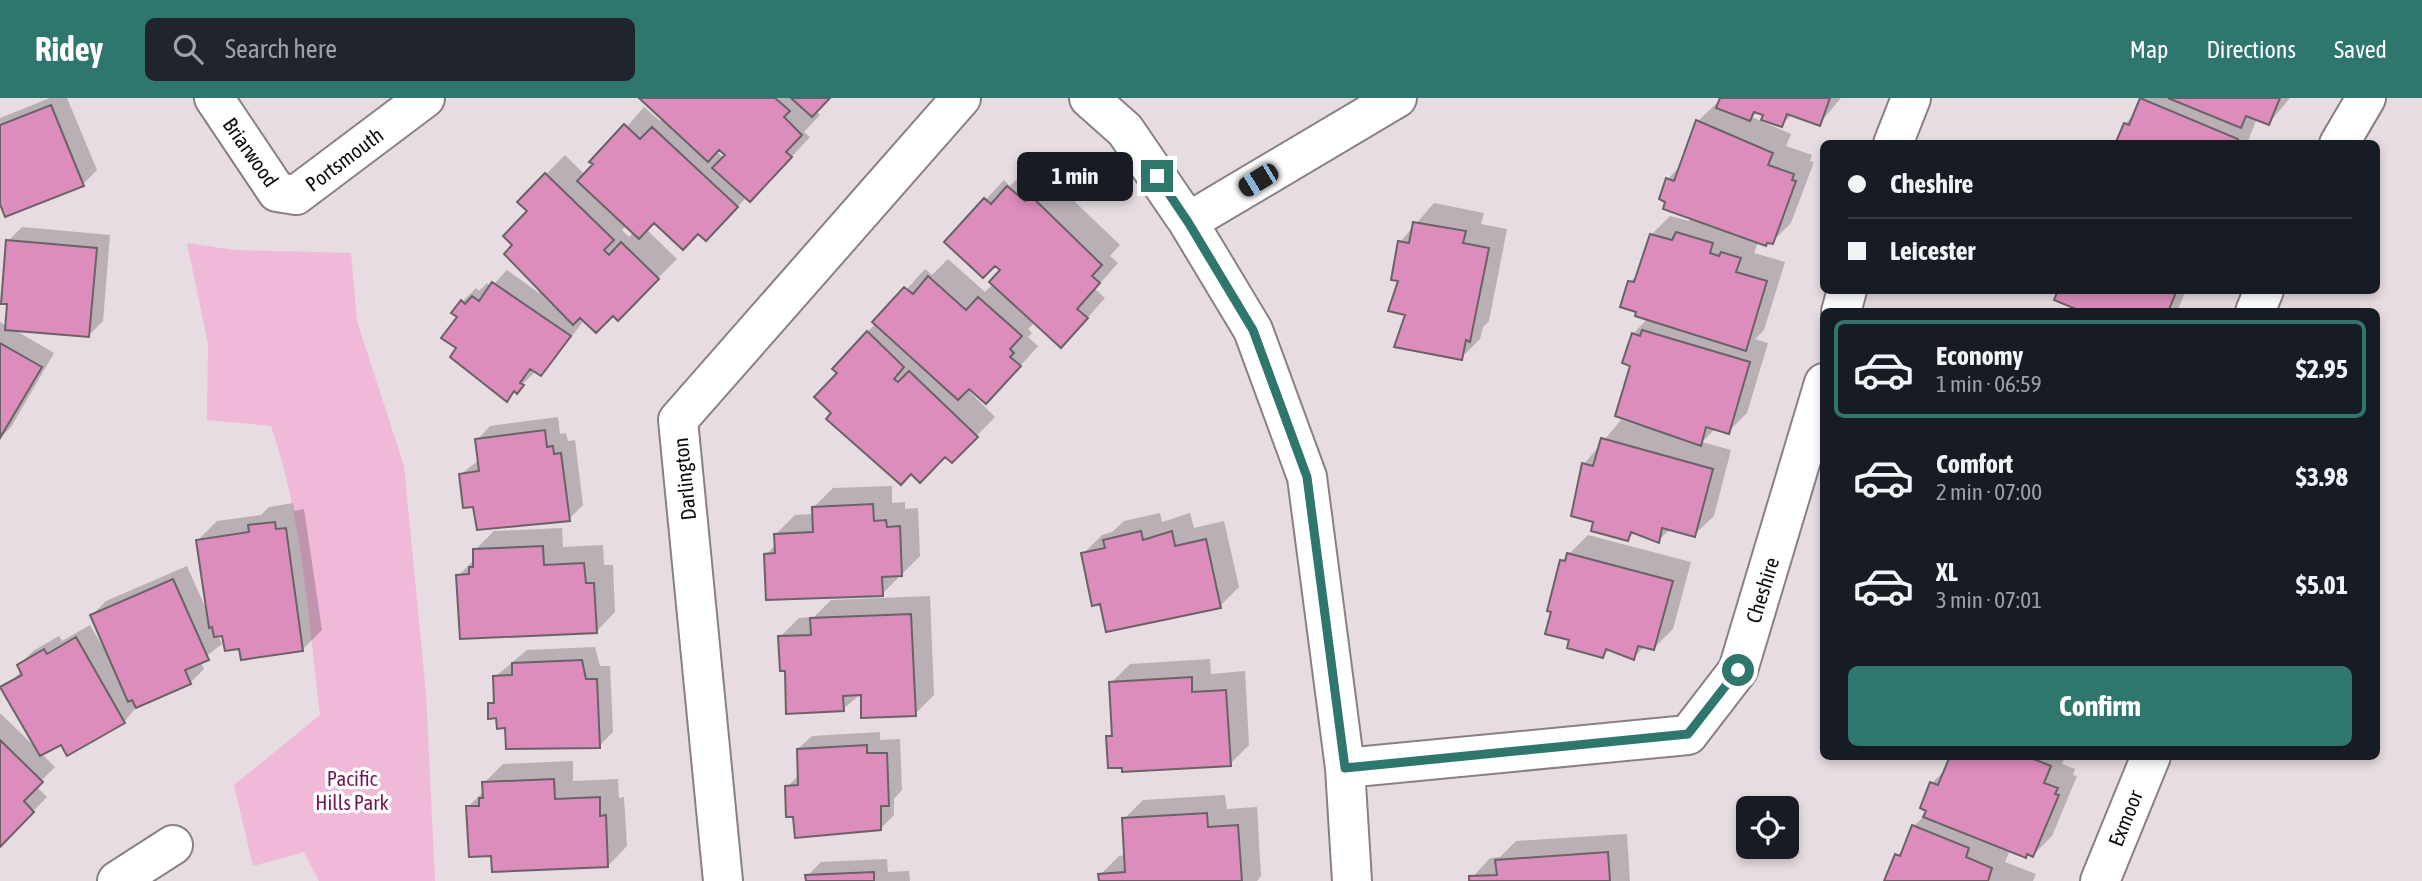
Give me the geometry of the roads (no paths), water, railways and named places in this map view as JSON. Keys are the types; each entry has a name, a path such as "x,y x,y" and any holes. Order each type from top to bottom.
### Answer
{"street":[{"name":"Briarwood","path":"214,98 277,192 296,195"},
{"name":"Portsmouth","path":"296,195 425,98"},
{"name":"Darlington","path":"723,881 678,420 961,98"},
{"path":"1089,98 1125,130 1188,222 1253,330 1307,477 1345,768 1352,881"},
{"path":"1188,222 1397,98"},
{"path":"1895,140 1911,98"},
{"path":"2341,140 2367,98"},
{"name":"Cheshire","path":"1345,768 1688,734 1738,670 1820,396"},
{"name":"Exmoor","path":"2100,881 2149,760"},
{"path":"117,881 173,845"}],"park label":[{"name":"Pacific Hills Park","path":"352,790"}]}
